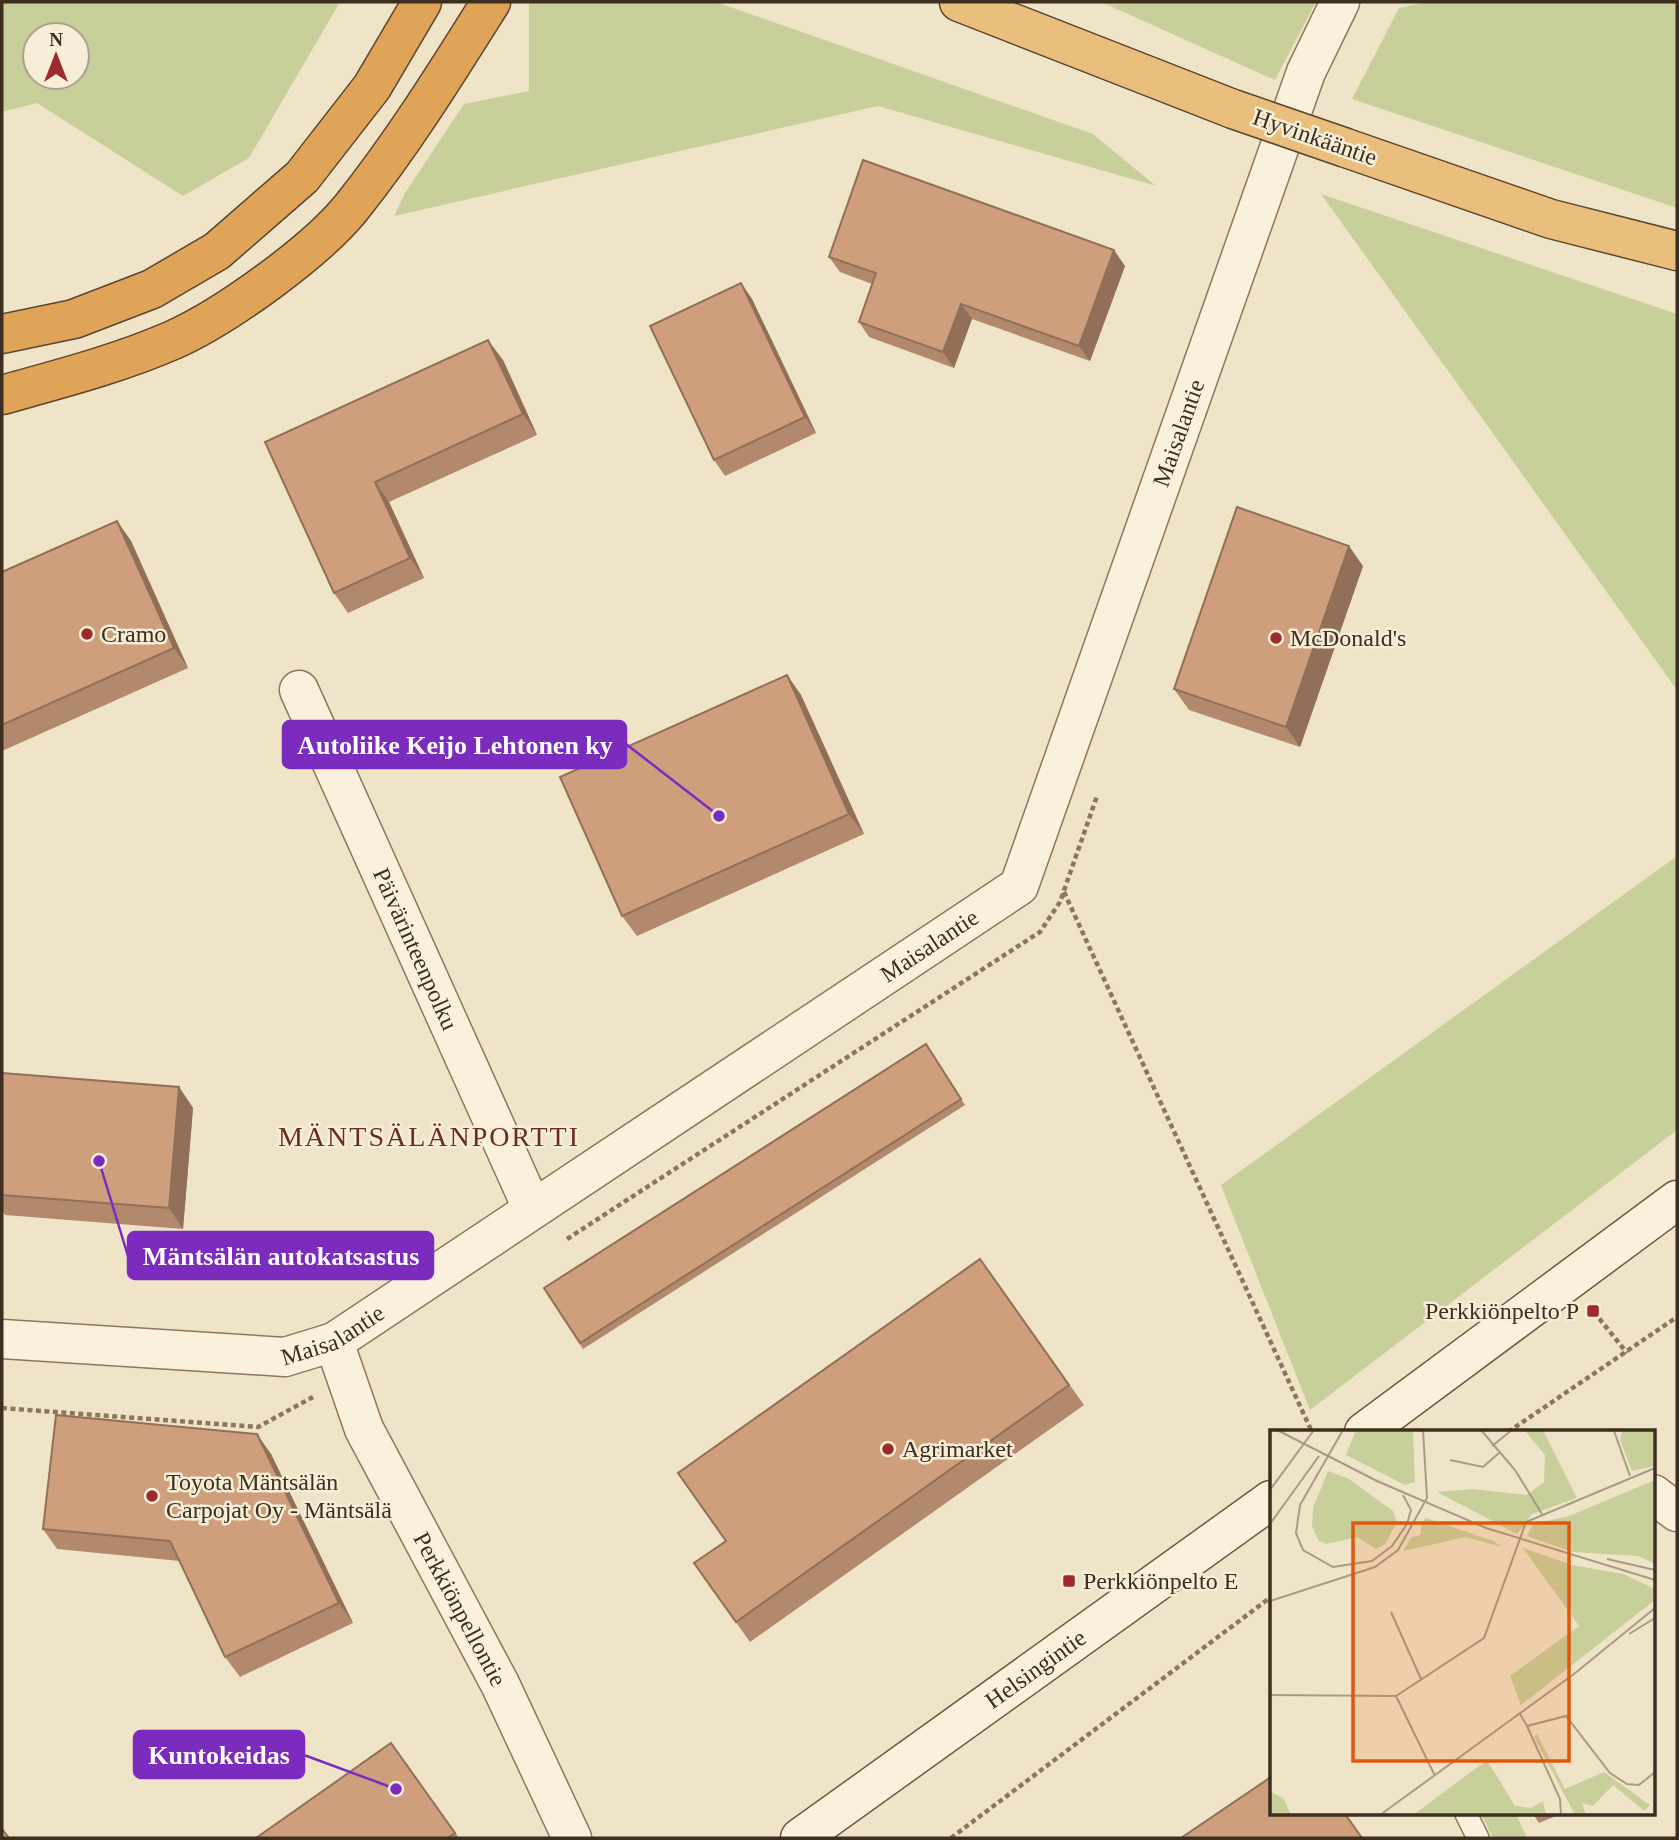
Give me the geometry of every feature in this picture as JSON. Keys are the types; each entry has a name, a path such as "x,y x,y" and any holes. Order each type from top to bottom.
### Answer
{"highway":[{"path":"2,334 74,319 152,289 217,251 302,177 372,87 422,2"},
{"path":"2,395 88,371 174,339 235,305 290,264 349,210 432,96 491,2"},
{"name":"Hyvinkääntie","path":"959,2 1233,109 1551,219 1677,251"}],"street":[{"name":"Maisalantie","path":"2,1339 285,1357 334,1342 1019,886 1306,72 1340,2"},
{"name":"Päivärinteenpolku","path":"299,690 532,1208"},
{"path":"1367,1430 1677,1200"},
{"name":"Perkkiönpellontie","path":"334,1342 363,1429 500,1684 572,1838"},
{"path":"1654,1495 1677,1511"},
{"name":"Helsingintie","path":"800,1838 1270,1501"}],"lane":[{"path":"1466,1815 1478,1838"}],"path":[{"path":"555,1247 1040,933 1063,892 1100,785"},
{"path":"1063,892 1311,1430"},
{"path":"1593,1311 1627,1353"},
{"path":"1511,1430 1677,1317"},
{"path":"2,1408 258,1427 346,1379"},
{"path":"951,1838 1270,1598"}],"green space":[{"path":"2,2 340,2 249,158 183,196 37,103 2,112"},
{"path":"529,2 716,2 1093,134 1156,186 878,106 394,216 405,193 464,104 529,91"},
{"path":"1101,2 1316,2 1275,80"},
{"path":"1426,2 1677,2 1677,208 1352,99 1399,8"},
{"path":"1321,194 1677,314 1677,690"},
{"path":"1677,856 1677,1130 1310,1410 1221,1185"},
{"path":"1482,1815 1516,1815 1527,1838 1493,1838"}],"building":[{"path":"863,160 1114,250 1079,346 961,304 943,352 859,322 876,273 829,257"},
{"path":"741,283 805,417 714,460 650,326"},
{"path":"488,340 523,414 375,482 410,558 334,593 265,442"},
{"name":"McDonald's","path":"1237,507 1349,546 1286,727 1174,689"},
{"name":"Cramo","path":"117,521 174,648 2,725 2,572"},
{"path":"787,675 849,814 622,916 560,777"},
{"path":"926,1044 961,1099 580,1343 544,1288"},
{"path":"2,1073 179,1087 169,1208 2,1195"},
{"name":"Agrimarket","path":"980,1259 1069,1385 736,1622 694,1563 726,1541 678,1473"},
{"path":"56,1415 257,1434 339,1603 225,1657 170,1541 43,1529"},
{"path":"391,1743 455,1833 447,1838 256,1838"},
{"path":"1270,1778 1270,1815 1346,1815 1362,1838 1181,1838"},
{"path":"2,1829 9,1838 2,1838"}],"place":[{"name":"Cramo","path":"87,634"},
{"name":"McDonald's","path":"1276,638"},
{"name":"Autoliike Keijo Lehtonen ky","path":"719,816"},
{"name":"Mäntsälän autokatsastus","path":"99,1161"},
{"name":"Perkkiönpelto P","path":"1593,1311"},
{"name":"Agrimarket","path":"888,1449"},
{"name":"Toyota Mäntsälän Carpojat Oy - Mäntsälä","path":"152,1496"},
{"name":"Perkkiönpelto E","path":"1069,1581"},
{"name":"Kuntokeidas","path":"396,1789"}],"district":[{"name":"MÄNTSÄLÄNPORTTI","path":"429,1136"}]}
